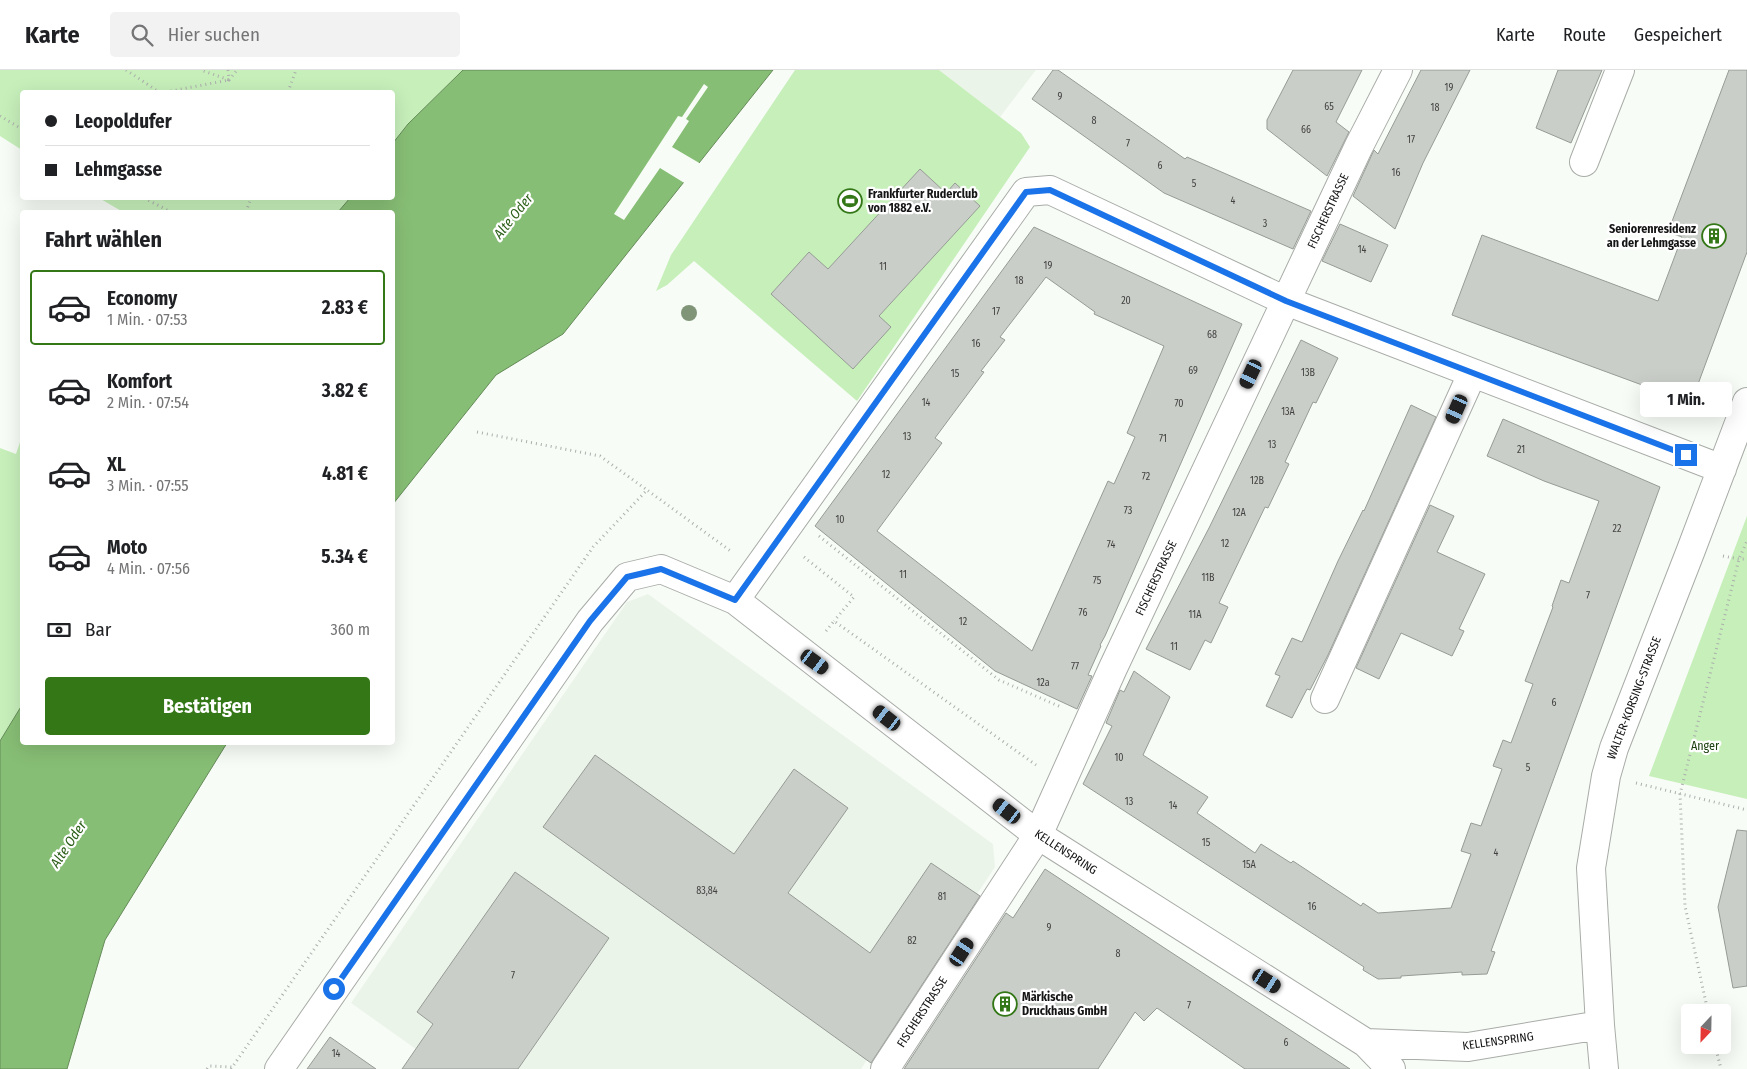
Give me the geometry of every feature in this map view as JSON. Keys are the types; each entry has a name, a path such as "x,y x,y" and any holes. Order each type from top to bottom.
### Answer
{"street":[{"name":"FISCHERSTRASSE","path":"885,1069 1038,835 1089,720 1286,301 1359,146 1398,70"},
{"path":"1584,162 1620,70"},
{"path":"735,600 1026,192 1050,190 1286,301 1472,374 1722,468"},
{"path":"1325,699 1472,374"},
{"name":"WALTER-KORSING-STRASSE","path":"1604,1069 1591,868 1606,776 1614,748 1747,402"},
{"name":"KELLENSPRING","path":"278,1069 590,621 627,577 661,569 735,600 1038,835 1366,1043 1391,1069"},
{"name":"KELLENSPRING","path":"1366,1043 1468,1047 1600,1025"}],"path":[{"path":"126,70 156,90"},
{"path":"201,70 229,80"},
{"path":"228,70 229,80"},
{"path":"176,90 229,80 237,70"},
{"path":"289,90 296,70"},
{"path":"0,116 20,128"},
{"path":"148,200 167,210"},
{"path":"477,432 600,456 647,490"},
{"path":"787,526 854,597 807,656"},
{"path":"787,526 999,680 1089,720"},
{"path":"1706,1004 1685,906 1680,794 1739,559 1747,541"},
{"path":"1739,559 1747,559"},
{"path":"834,621 1061,783"},
{"path":"1606,776 1747,810"},
{"path":"1718,1054 1721,1069"},
{"path":"206,1069 209,1066 232,1067 234,1069"}],"shaded area":[{"path":"939,70 1036,70 1000,117"},
{"path":"648,594 993,844 995,867 861,1069 444,1069 351,1003 627,602"}],"green space":[{"path":"0,70 463,70 408,124 395,140 395,90 20,90 20,149 0,136"},
{"name":"Frankfurter Ruderclub von 1882 e.V.","path":"795,70 939,70 1021,133 1030,147 857,401 694,261 667,285 656,291 671,255"},
{"path":"102,200 348,200 340,210 120,210"},
{"path":"20,442 20,708 0,741 0,448 16,454"},
{"name":"Anger","path":"1747,516 1747,799 1649,776"}],"water":[{"name":"Alte Oder","path":"463,70 773,70 563,334 496,375 395,501 395,210 340,210 348,200 395,200 395,140 408,124"},
{"name":"Alte Oder","path":"20,708 20,745 226,745 105,940 67,1069 0,1069 0,741"}],"pier":[{"path":"704,84 708,87 686,119 689,121 672,147 701,164 686,184 660,168 624,220 614,214 678,116 682,117"}],"building":[{"path":"1053,70 1058,70 1185,159 1187,157 1311,211 1293,249 1164,193 1032,99"},
{"path":"1293,70 1362,70 1336,122 1349,132 1327,176 1267,129 1267,120"},
{"path":"1421,70 1470,70 1423,163 1395,229 1353,196 1374,150 1378,154"},
{"path":"1558,70 1602,70 1571,143 1536,128"},
{"name":"Seniorenresidenz an der Lehmgasse","path":"1729,70 1747,70 1747,252 1691,403 1452,315 1482,235 1658,301 1682,237 1668,232"},
{"path":"920,169 946,193 955,183 980,206 879,316 891,327 853,369 771,294 809,252 828,269"},
{"path":"1340,224 1388,245 1371,282 1322,261"},
{"path":"1034,227 1242,324 1100,645 1088,675 1092,676 1077,709 995,671 815,526","holes":["1046,277 1095,312 1094,314 1164,346 1127,433 1135,437 1114,484 1108,481 1032,651 877,531 942,443 935,438 984,372 981,371 1005,340 1000,337"]},
{"path":"1301,340 1338,358 1316,403 1313,402 1285,462 1289,464 1268,508 1265,507 1219,603 1228,607 1211,643 1205,640 1190,670 1146,649 1209,528"},
{"path":"1411,405 1436,417 1328,655 1310,690 1307,689 1292,718 1266,706 1280,676 1275,674 1292,638 1302,642 1338,561 1364,511"},
{"path":"1503,419 1660,487 1491,951 1495,952 1487,974 1462,975 1462,972 1378,979 1363,970 1364,967 1083,784 1112,726 1106,723 1120,690 1124,692 1134,671 1170,697 1143,755 1208,797 1197,813 1255,853 1261,844 1291,863 1293,861 1361,906 1363,903 1378,913 1451,908 1471,854 1461,851 1471,823 1481,826 1502,769 1493,766 1503,740 1511,743 1533,684 1525,681 1553,607 1561,580 1569,583 1599,501 1544,481 1487,456"},
{"path":"1430,505 1454,516 1437,552 1485,574 1459,629 1464,631 1452,656 1401,633 1379,679 1356,668"},
{"path":"595,755 734,854 794,769 848,808 788,893 870,953 931,863 980,896 871,1063 543,827"},
{"path":"1737,830 1747,831 1747,986 1733,988 1718,907"},
{"path":"1045,869 1350,1069 1245,1069 1157,1008 1144,1021 1135,1012 1098,1069 904,1069 1006,913 1013,918"},
{"path":"515,872 609,938 518,1069 402,1069 433,1024 417,1012"},
{"path":"330,1037 376,1069 307,1069"}],"place":[{"name":"Frankfurter Ruderclub von 1882 e.V.","path":"850,201"},
{"name":"Seniorenresidenz an der Lehmgasse","path":"1714,236"},
{"name":"Märkische Druckhaus GmbH","path":"1005,1004"}],"route":[{"path":"334,989 590,621 627,577 661,569 735,600 1026,192 1050,190 1286,301 1686,455"}]}
